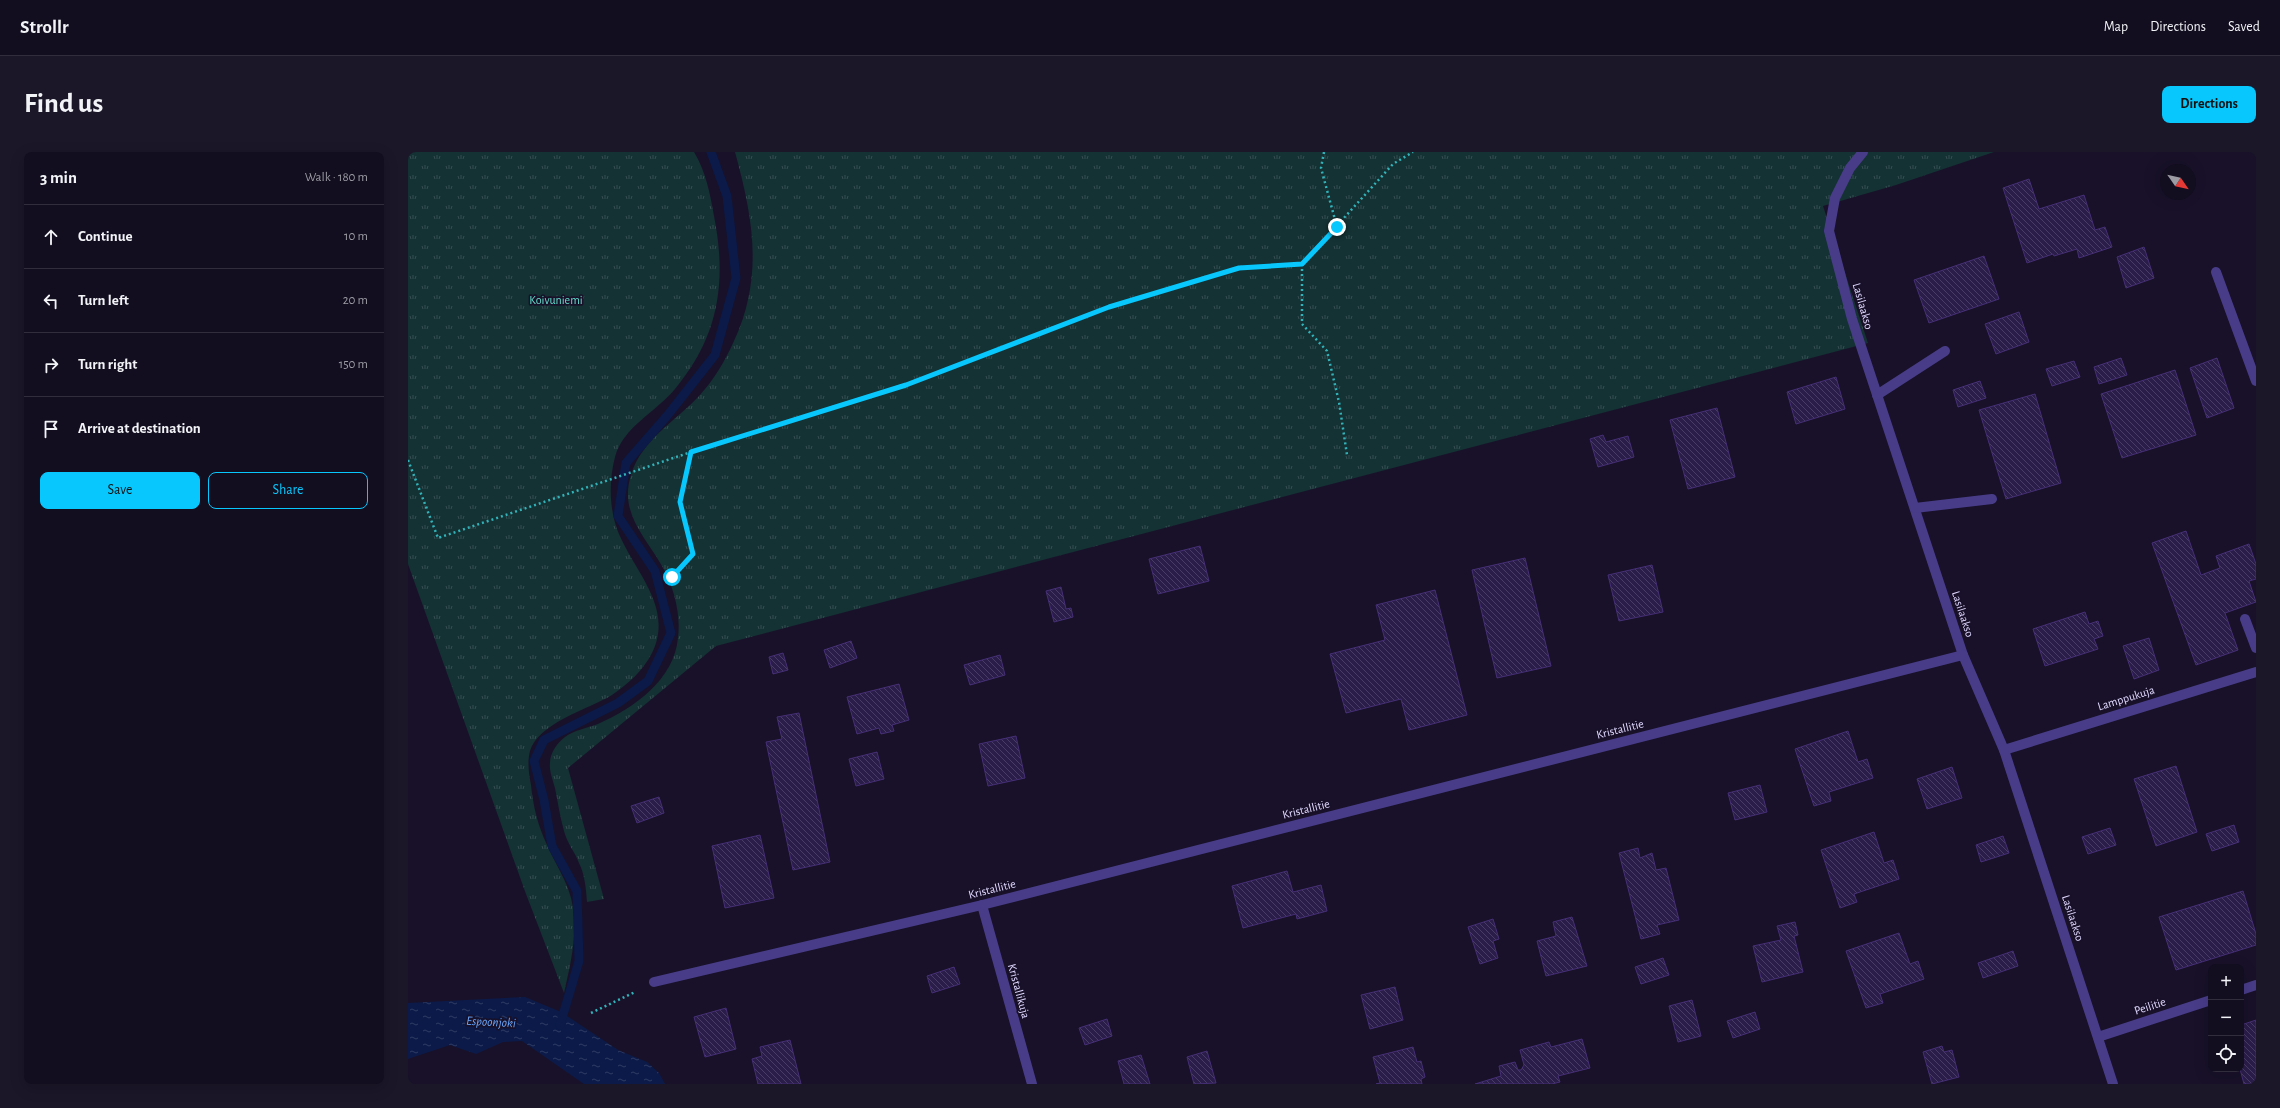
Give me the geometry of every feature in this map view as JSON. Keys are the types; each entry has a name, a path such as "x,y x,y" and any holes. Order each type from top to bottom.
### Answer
{"street":[{"name":"Lasilaakso","path":"1863,152 1850,168 1835,198 1829,231 1852,319 1963,655 2004,750 2113,1084"},
{"path":"2216,272 2256,381"},
{"path":"1877,395 1945,351"},
{"path":"1915,508 1992,499"},
{"path":"2245,619 2256,648"},
{"name":"Kristallitie","path":"654,982 982,905 1963,655"},
{"name":"Lamppukuja","path":"2004,750 2256,672"},
{"name":"Kristallikuja","path":"982,905 1032,1084"},
{"path":"2244,989 2256,985"},
{"name":"Peilitie","path":"2098,1037 2208,1001"}],"path":[{"path":"1324,152 1321,168 1337,227"},
{"path":"408,460 438,538 636,472 691,452 906,385 1109,307 1239,268 1302,264 1393,164 1413,152"},
{"path":"1302,264 1302,324 1327,350 1339,402 1347,455"},
{"path":"672,577 693,554 680,502 691,452"},
{"path":"591,1013 654,982"}],"green space":[{"name":"Koivuniemi","path":"408,152 694,152 705,175 709,191 718,240 720,263 716,307 710,328 690,369 675,389 632,428 619,446 613,466 611,502 614,520 624,544 649,589 655,604 658,620 658,636 648,660 629,682 612,695 565,718 543,732 535,741 529,755 528,764 536,816 550,852 566,884 573,910 573,946 564,993 526,894 408,564"},
{"path":"735,152 1994,152 1896,185 1823,206 1868,343 716,646 568,768 604,899 587,902 583,872 565,835 551,772 550,759 554,748 565,737 581,729 598,724 625,710 650,691 669,667 675,653 679,629 676,601 662,566 636,524 631,513 628,501 628,489 636,462 643,451 660,432 699,396 714,377 731,348 743,317 749,293 752,270 751,224 747,200"}],"water":[{"name":"Espoonjoki","path":"525,997 561,1012 618,1050 647,1062 659,1073 665,1084 584,1084 522,1041 503,1042 476,1054 450,1045 408,1059 408,1003"}],"building":[{"path":"2029,179 2039,209 2084,195 2095,230 2105,227 2112,247 2079,258 2077,249 2054,256 2053,254 2027,263 2003,188"},
{"path":"2144,247 2154,278 2126,288 2117,257"},
{"path":"1984,256 1999,299 1929,323 1914,280"},
{"path":"2019,312 2029,342 1996,354 1985,324"},
{"path":"2121,358 2127,375 2099,384 2094,367"},
{"path":"2217,358 2234,408 2207,418 2190,368"},
{"path":"2074,361 2080,377 2052,386 2046,369"},
{"path":"2175,370 2196,435 2122,458 2101,394"},
{"path":"1836,377 1845,409 1796,424 1787,392"},
{"path":"1980,381 1986,398 1958,407 1953,390"},
{"path":"2035,394 2061,483 2006,499 1979,410"},
{"path":"1717,408 1735,477 1688,489 1670,420"},
{"path":"1603,435 1606,442 1628,436 1634,457 1598,467 1590,439"},
{"path":"2186,531 2201,575 2220,568 2216,556 2249,544 2256,564 2256,579 2249,581 2256,602 2225,613 2238,650 2196,665 2152,543"},
{"path":"1200,546 1209,581 1158,594 1149,559"},
{"path":"1525,558 1551,666 1497,678 1472,570"},
{"path":"1652,565 1663,612 1619,621 1608,575"},
{"path":"1061,587 1066,609 1071,608 1073,617 1054,622 1046,591"},
{"path":"1435,590 1467,715 1409,730 1401,699 1346,713 1330,654 1385,640 1376,605"},
{"path":"2085,612 2089,624 2098,621 2103,636 2094,639 2098,649 2045,666 2033,629"},
{"path":"2149,638 2159,670 2134,679 2123,646"},
{"path":"851,641 857,658 830,668 824,650"},
{"path":"783,653 788,670 773,674 769,657"},
{"path":"1000,655 1005,675 970,685 964,665"},
{"path":"899,684 909,720 892,725 894,731 881,734 879,728 857,734 847,697"},
{"path":"799,713 830,862 793,870 766,742 782,739 777,717"},
{"path":"1848,731 1858,762 1867,759 1873,778 1829,792 1831,801 1814,806 1795,749"},
{"path":"1016,736 1025,778 988,786 979,744"},
{"path":"877,752 884,779 856,786 849,759"},
{"path":"2176,766 2197,832 2156,846 2134,779"},
{"path":"1952,767 1962,798 1927,809 1917,779"},
{"path":"1760,785 1767,812 1735,820 1728,793"},
{"path":"659,797 664,813 637,823 631,806"},
{"path":"2234,825 2239,842 2212,851 2206,834"},
{"path":"2110,828 2116,845 2088,854 2082,837"},
{"path":"1874,832 1884,863 1893,860 1899,879 1854,894 1857,902 1840,908 1821,850"},
{"path":"760,835 774,898 725,908 712,846"},
{"path":"2003,836 2009,853 1981,862 1976,845"},
{"path":"1638,848 1640,858 1652,853 1656,870 1666,868 1679,920 1657,925 1660,934 1641,939 1619,853"},
{"path":"1287,871 1293,892 1321,885 1327,911 1297,919 1296,914 1243,928 1232,886"},
{"path":"2243,891 2256,934 2256,945 2176,970 2159,917"},
{"path":"1572,917 1587,966 1546,976 1537,941 1556,936 1553,922"},
{"path":"1493,919 1499,939 1493,941 1498,958 1480,964 1468,927"},
{"path":"1795,922 1798,935 1794,936 1803,972 1762,982 1753,946 1781,940 1777,926"},
{"path":"1899,933 1910,964 1918,961 1924,979 1880,994 1883,1003 1866,1008 1846,951"},
{"path":"2013,951 2018,966 1983,978 1978,963"},
{"path":"1663,958 1669,975 1641,984 1635,967"},
{"path":"954,967 960,984 932,993 927,976"},
{"path":"1395,987 1403,1020 1370,1029 1361,995"},
{"path":"1692,1000 1701,1036 1678,1042 1669,1006"},
{"path":"726,1008 736,1049 705,1057 694,1017"},
{"path":"1755,1012 1760,1029 1733,1038 1727,1021"},
{"path":"1107,1019 1112,1036 1085,1045 1079,1028"},
{"path":"2256,1020 2256,1084 2244,1084 2241,1072 2244,1072 2244,1024"},
{"path":"1582,1039 1590,1068 1558,1076 1560,1082 1552,1084 1475,1084 1501,1076 1499,1066 1515,1062 1518,1070 1521,1070 1524,1065 1520,1050 1549,1042 1551,1047"},
{"path":"790,1040 801,1084 758,1084 752,1059 762,1056 760,1047"},
{"path":"1942,1046 1944,1052 1952,1050 1959,1077 1932,1084 1923,1052"},
{"path":"1413,1047 1417,1062 1421,1061 1425,1077 1421,1079 1422,1084 1376,1084 1380,1083 1373,1057"},
{"path":"1207,1051 1216,1083 1194,1084 1187,1057"},
{"path":"1141,1055 1150,1084 1124,1084 1118,1061"}],"waterway":[{"path":"560,1025 579,961 577,891 552,846 544,800 534,761 544,740 618,703 648,681 671,633 655,571 618,516 626,463 667,416 715,355 736,278 727,196 711,152"}],"route":[{"path":"672,577 693,554 680,502 691,452 906,385 1109,307 1239,268 1302,264 1337,227"}]}
